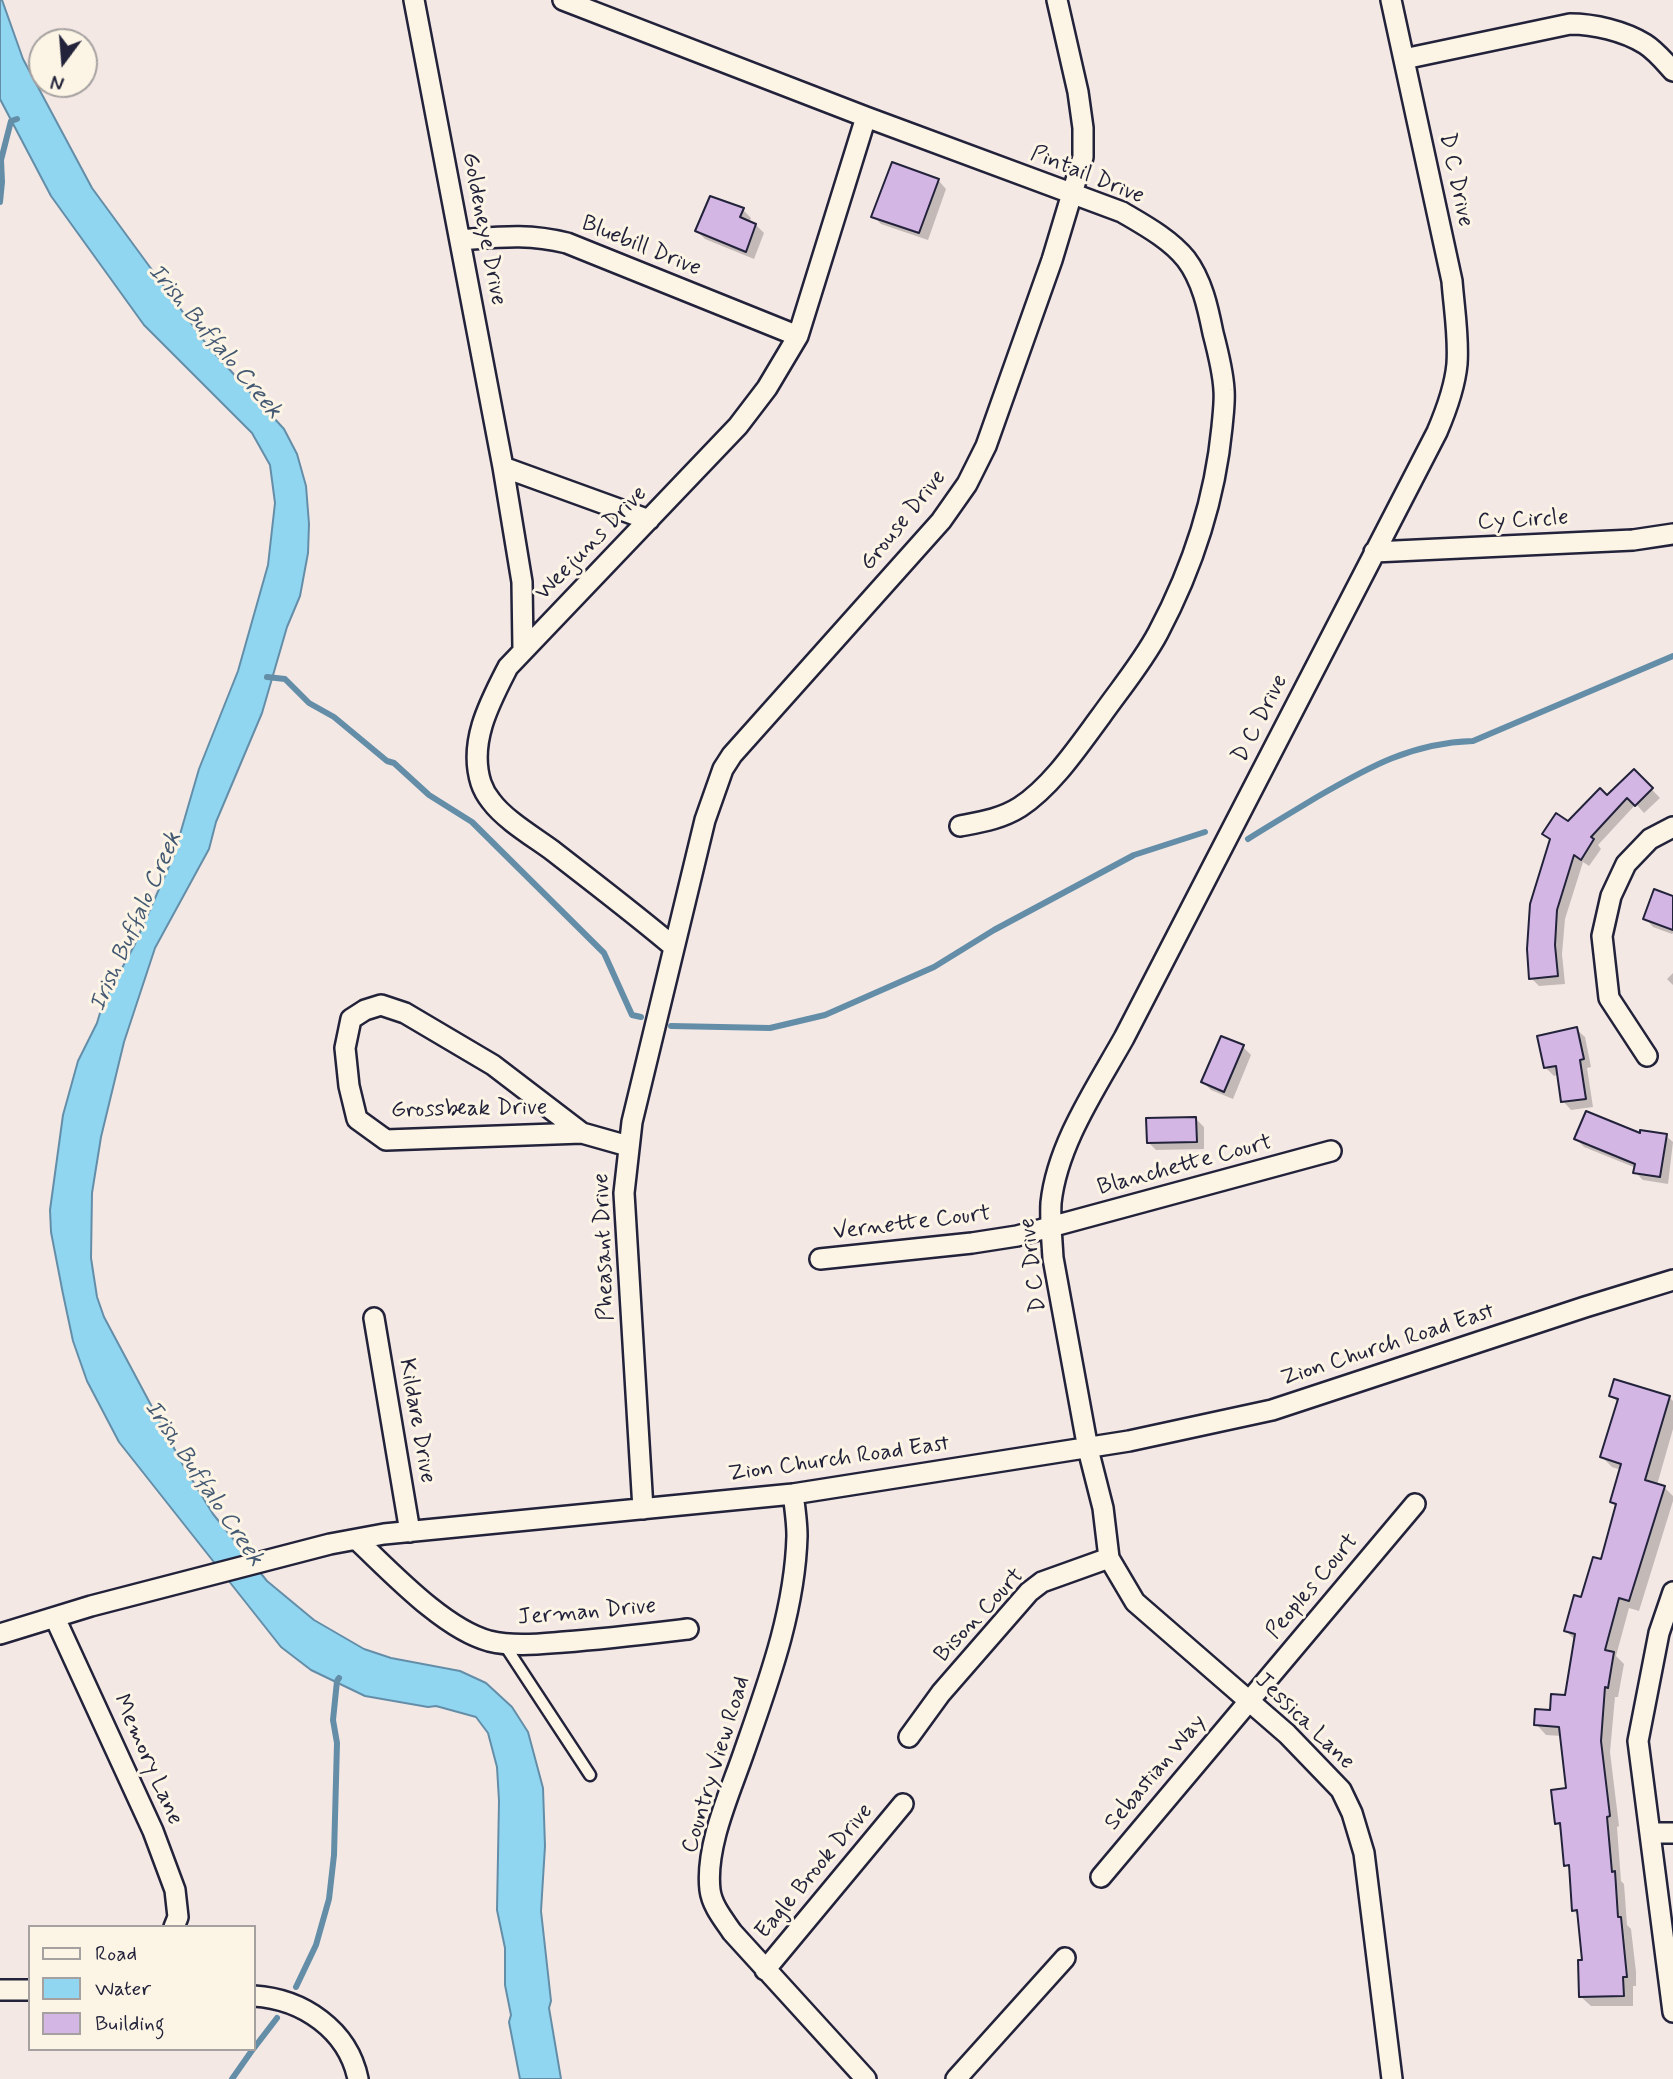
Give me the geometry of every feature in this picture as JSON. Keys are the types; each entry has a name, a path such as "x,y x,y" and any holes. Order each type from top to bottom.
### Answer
{"street":[{"name":"Goldeneye Drive","path":"414,0 503,467 522,582 523,649"},
{"name":"Pintail Drive","path":"563,0 1122,212 1145,226 1185,258 1197,278 1207,304 1225,393 1219,461 1193,557 1157,634 1072,756 1037,794 1020,807 993,820 960,826"},
{"name":"Grouse Drive","path":"674,947 705,820 723,769 732,755 941,521 967,484 986,446 1052,260 1083,157 1083,128 1078,92 1057,0"},
{"name":"D C Drive","path":"1088,1449 1053,1258 1051,1202 1059,1168 1074,1127 1124,1038 1437,432 1445,413 1457,364 1451,281 1391,0"},
{"path":"1404,59 1570,24 1587,24 1645,44 1673,71"},
{"name":"Weejuns Drive","path":"674,947 491,802 481,785 477,764 478,741 489,705 508,667 738,426 767,388 798,336 866,117"},
{"name":"Bluebill Drive","path":"460,240 522,235 546,237 798,336"},
{"path":"503,467 649,520"},
{"name":"Cy Circle","path":"1374,552 1633,540 1673,534"},
{"path":"1647,1056 1609,998 1602,936 1611,896 1626,864 1650,839 1673,827"},
{"name":"Pheasant Drive","path":"643,1509 624,1193 632,1122 674,947"},
{"name":"Grossbeak Drive","path":"582,1133 493,1065 405,1013 381,1005 365,1010 351,1020 345,1048 349,1086 357,1119 386,1140 582,1133 628,1146"},
{"name":"Blanchette Court","path":"1051,1227 1331,1151"},
{"name":"Vernette Court","path":"820,1259 972,1243 1051,1227"},
{"name":"Zion Church Road East","path":"0,1634 91,1606 330,1544 384,1534 793,1494 1088,1449 1272,1410 1673,1280"},
{"name":"Kildare Drive","path":"374,1318 410,1532"},
{"name":"Jessica Lane","path":"1088,1449 1103,1508 1109,1558 1135,1602 1287,1734 1341,1790 1352,1813 1364,1853 1392,2079"},
{"name":"Country View Road","path":"793,1494 797,1534 785,1622 712,1852 710,1891 717,1910 732,1932 866,2079"},
{"name":"Peoples Court","path":"1249,1702 1415,1504"},
{"name":"Jerman Drive","path":"356,1540 422,1600 456,1626 487,1640 518,1646 688,1629"},
{"name":"Bison Court","path":"909,1737 941,1693 1029,1592 1042,1582 1109,1558"},
{"path":"1673,1592 1659,1633 1638,1741 1673,2012"},
{"name":"Memory Lane","path":"55,1618 153,1832 175,1890 178,1916 175,1925"},
{"name":"Sebastian Way","path":"1101,1877 1249,1702"},
{"name":"Eagle Brook Drive","path":"765,1970 902,1804"},
{"path":"1651,1833 1673,1833"},
{"path":"956,2079 1065,1958"},
{"path":"0,1990 28,1990"},
{"path":"256,1996 283,2002 326,2023 345,2045 355,2063 358,2079"}],"lane":[{"path":"504,1643 590,1776"}],"water":[{"path":"2,0 28,68 28,98 44,98 92,188 207,345 284,429 297,454 306,486 308,553 300,596 287,627 262,713 216,822 209,849 155,948 124,1042 101,1137 92,1193 91,1258 97,1297 104,1317 183,1465 213,1514 267,1581 314,1620 364,1649 391,1658 460,1671 486,1683 512,1707 528,1732 543,1788 545,1846 541,1911 551,2001 549,2008 561,2079 520,2079 509,2022 511,2015 505,1985 505,1948 497,1910 499,1801 497,1767 488,1733 476,1717 436,1706 428,1707 365,1696 311,1670 281,1647 119,1442 87,1381 73,1341 51,1232 50,1210 63,1115 78,1061 97,1023 103,1003 134,946 174,855 199,769 238,671 268,565 275,503 270,465 252,433 144,325 51,196 0,99"}],"building":[{"path":"892,162 939,179 919,233 871,217"},
{"path":"710,196 744,208 740,217 756,224 746,252 695,231"},
{"path":"1634,769 1653,788 1635,806 1627,798 1591,837 1594,839 1581,860 1574,855 1557,910 1555,945 1558,976 1529,979 1527,949 1530,904 1550,839 1542,834 1556,813 1568,821 1600,788 1607,795"},
{"path":"1654,889 1673,896 1673,930 1643,919"},
{"path":"1577,1027 1584,1059 1580,1060 1586,1099 1561,1102 1556,1066 1544,1068 1537,1036"},
{"path":"1221,1036 1244,1045 1224,1092 1201,1082"},
{"path":"1586,1111 1640,1133 1640,1130 1667,1134 1660,1177 1633,1173 1635,1164 1574,1139"},
{"path":"1196,1117 1197,1142 1147,1143 1146,1118"},
{"path":"1614,1379 1670,1396 1645,1480 1665,1486 1629,1601 1619,1598 1605,1650 1614,1652 1608,1688 1605,1687 1601,1741 1610,1816 1607,1817 1612,1872 1615,1871 1618,1917 1621,1917 1627,1977 1623,1977 1624,1996 1579,1997 1578,1960 1582,1960 1577,1910 1572,1911 1569,1865 1564,1866 1560,1823 1555,1824 1551,1790 1566,1788 1559,1727 1534,1725 1535,1709 1550,1710 1551,1694 1565,1695 1575,1634 1564,1631 1574,1595 1581,1597 1593,1557 1601,1559 1616,1504 1610,1502 1621,1464 1600,1457 1618,1399 1609,1396"}],"waterway":[{"path":"0,202 1,160 11,121 17,119"},
{"path":"1248,839 1336,786 1391,758 1430,746 1473,741 1673,656"},
{"path":"267,677 285,679 309,703 334,717 387,761 394,763 429,795 472,822 604,953 632,1015 641,1017"},
{"path":"671,1026 770,1028 825,1015 934,967 994,930 1134,855 1205,832"},
{"path":"296,1987 316,1945 329,1899 334,1855 337,1743 333,1720 339,1678"},
{"path":"256,2045 277,2018"},
{"path":"232,2079 252,2051"}],"water label":[{"name":"Irish Buffalo Creek","path":"214,342"},
{"name":"Irish Buffalo Creek","path":"137,922"},
{"name":"Irish Buffalo Creek","path":"203,1484"}]}
